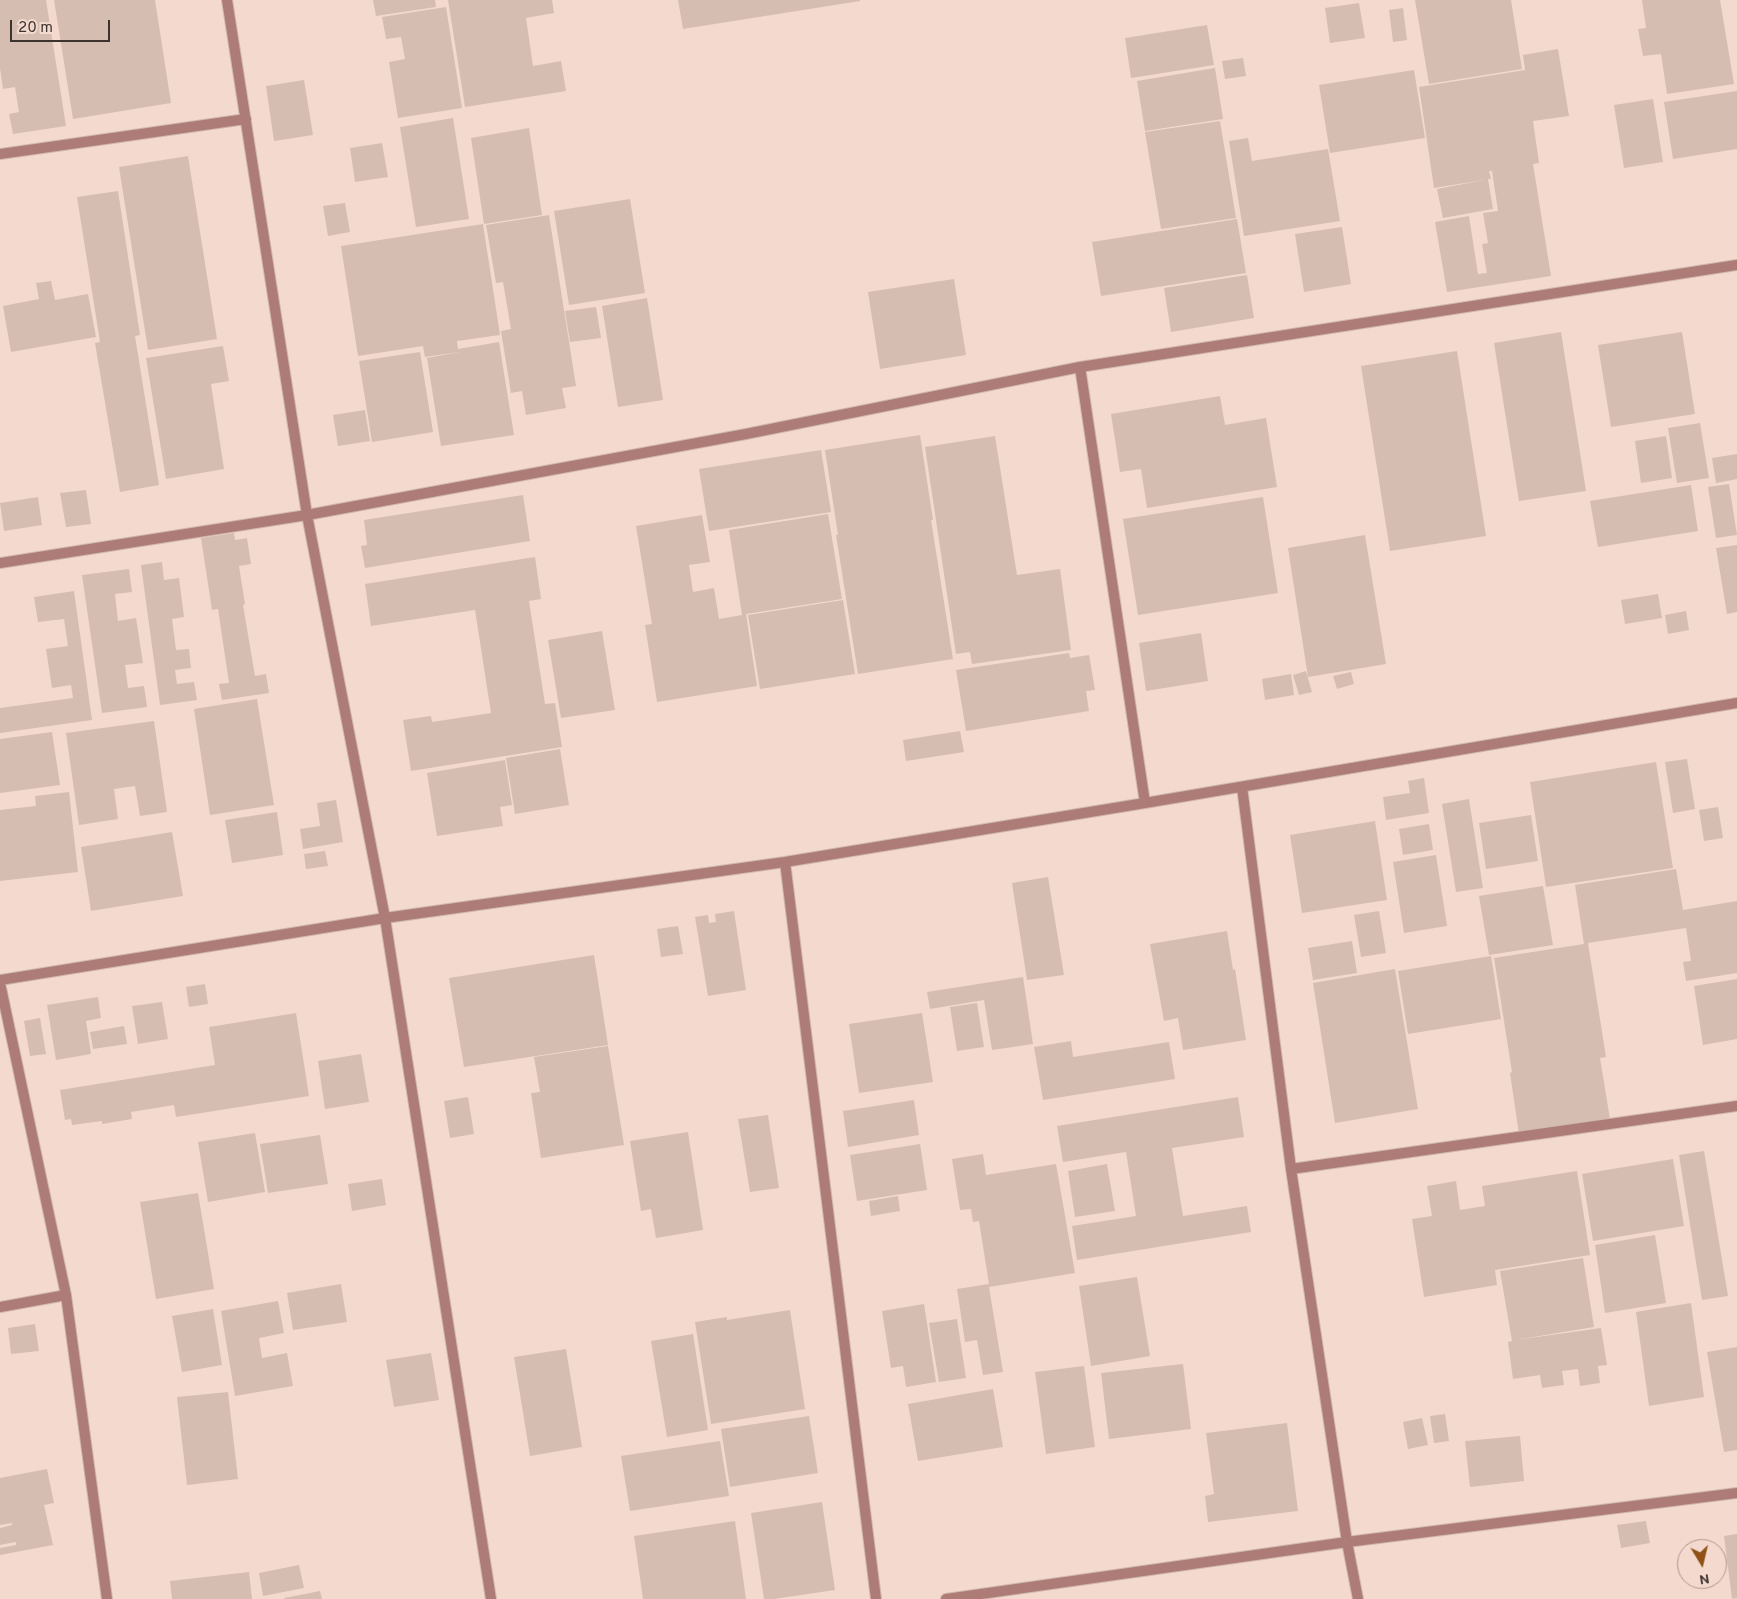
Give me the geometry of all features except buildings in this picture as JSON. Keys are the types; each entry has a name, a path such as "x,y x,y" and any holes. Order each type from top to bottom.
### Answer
{"street":[{"path":"227,0 307,515 385,918 491,1599"},
{"path":"0,154 246,119"},
{"path":"0,563 307,515 746,434 1080,367 1737,264"},
{"path":"1080,367 1145,803"},
{"path":"107,1599 66,1295 0,982 385,918 785,862 1737,703"},
{"path":"1242,787 1291,1169 1347,1542 1358,1599"},
{"path":"785,862 876,1599"},
{"path":"1291,1169 1737,1106"},
{"path":"0,1307 66,1295"},
{"path":"946,1599 1347,1542 1737,1493"}]}
